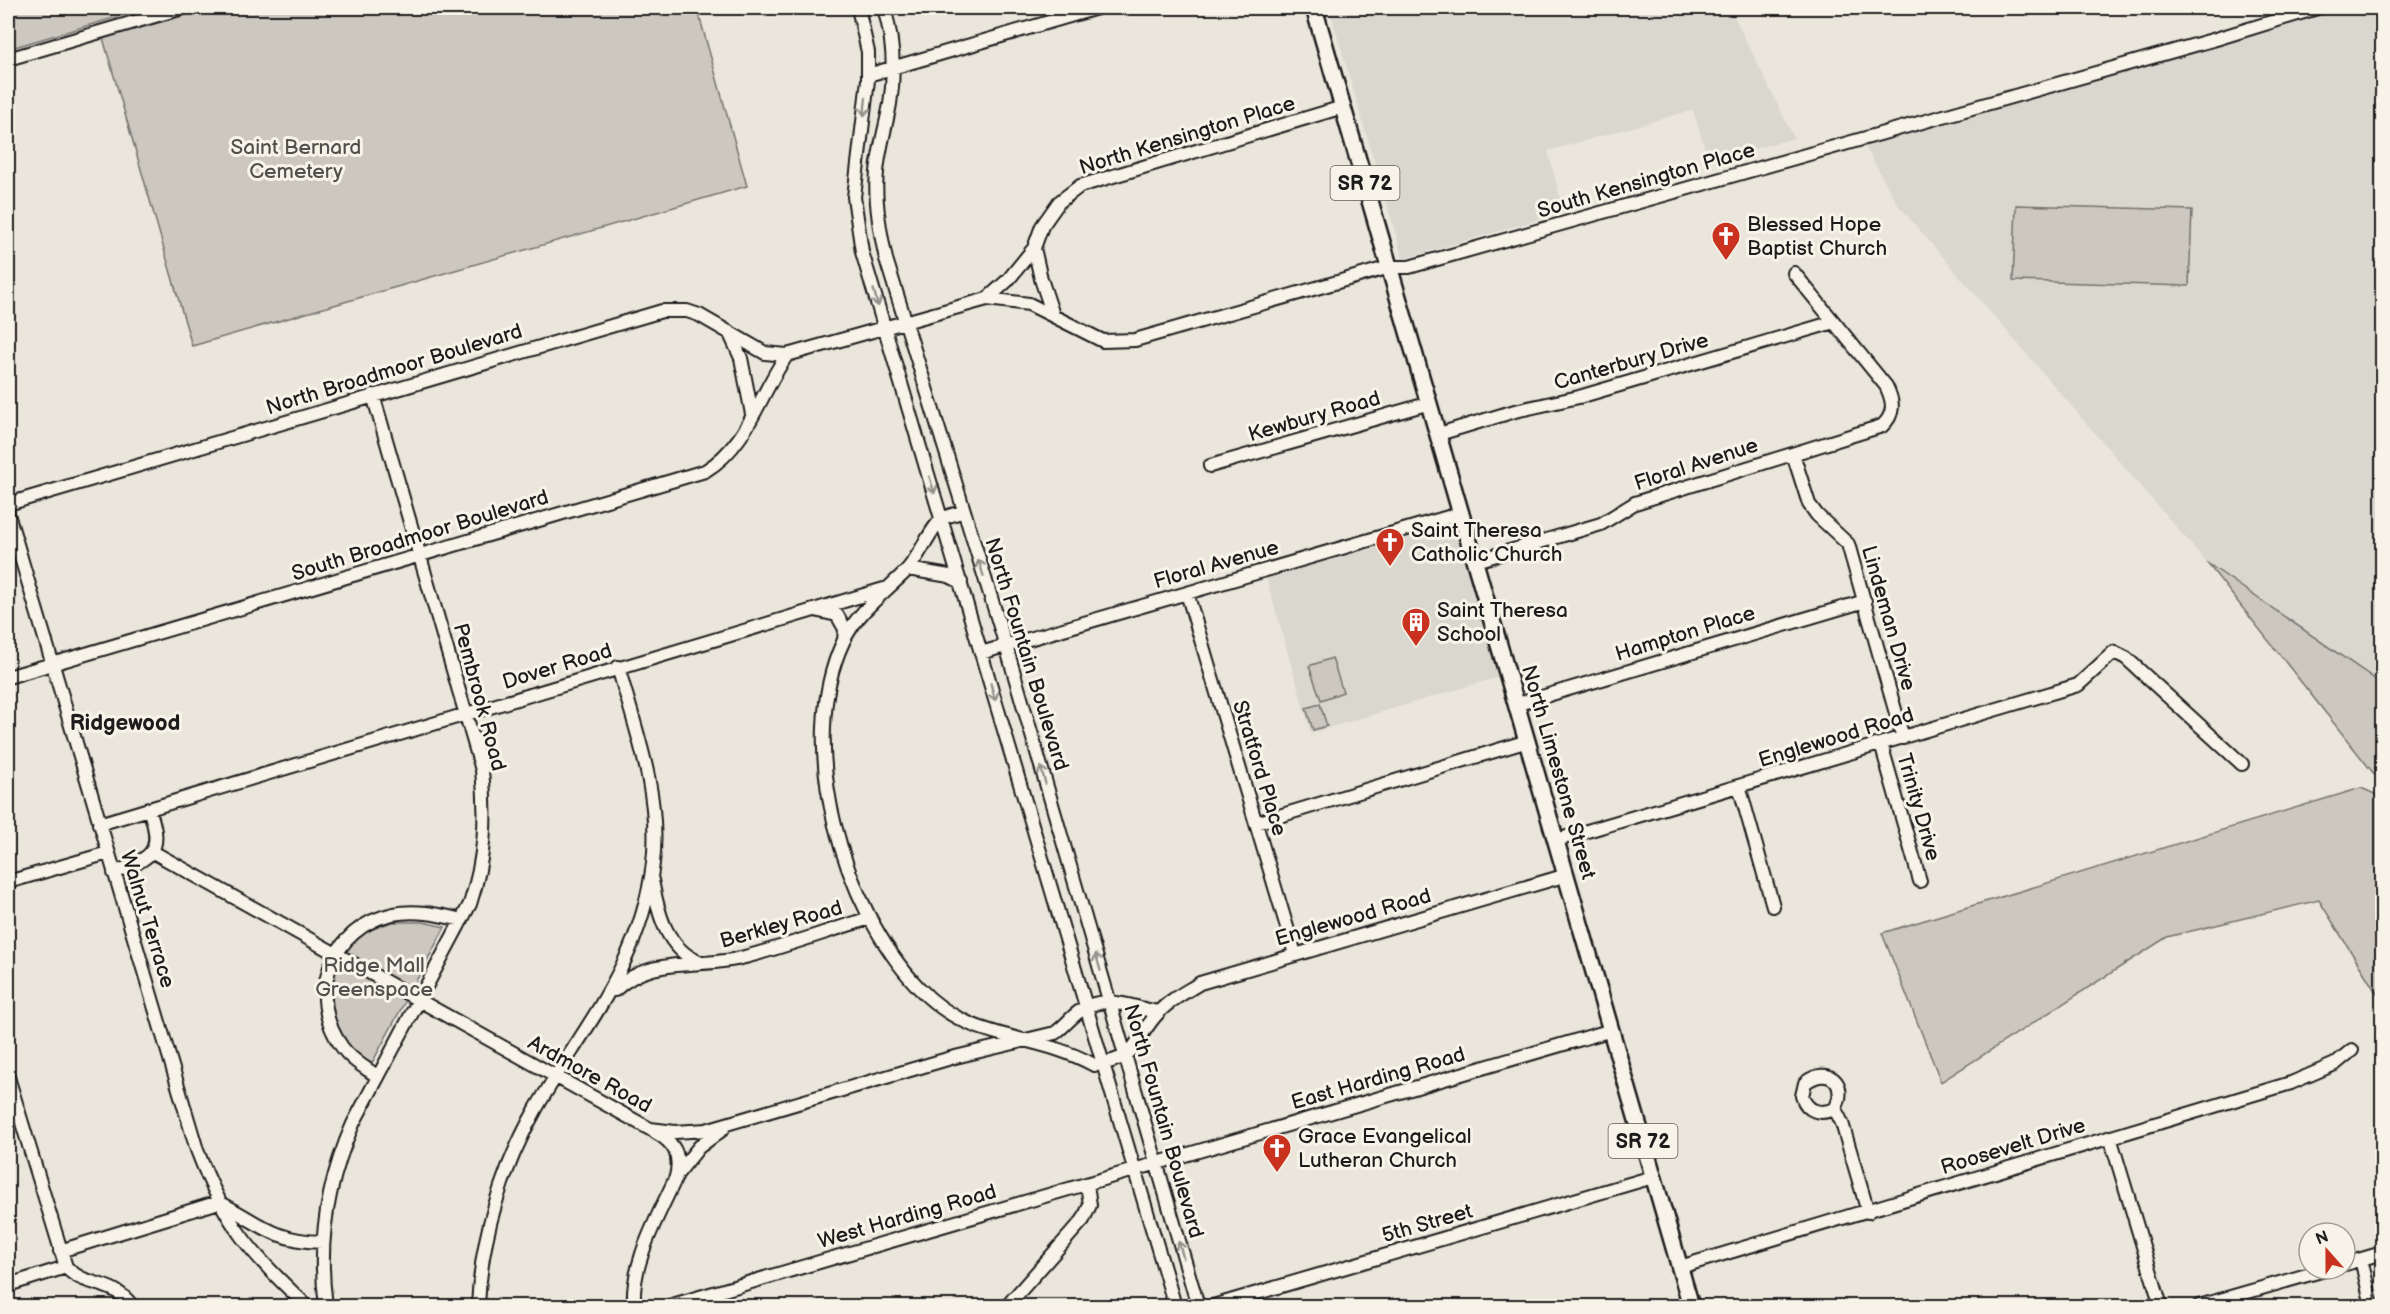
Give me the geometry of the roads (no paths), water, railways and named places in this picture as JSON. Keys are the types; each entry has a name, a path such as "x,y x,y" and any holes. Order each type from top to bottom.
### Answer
{"main road":[{"name":"North Limestone Street","path":"1314,8 1691,1306"}],"street":[{"path":"8,59 182,8"},
{"name":"North Fountain Boulevard","path":"858,8 868,52 868,75 854,197 862,252 1175,1306"},
{"name":"North Fountain Boulevard","path":"884,8 890,27 893,69 877,182 880,232 886,259 1006,646 1198,1306"},
{"path":"868,75 1093,8"},
{"name":"South Kensington Place","path":"987,299 1029,304 1092,338 1103,341 1135,340 1390,267 1421,264 2216,39 2317,8"},
{"name":"North Kensington Place","path":"987,299 1008,280 1034,248 1042,226 1059,202 1080,186 1343,107"},
{"path":"1034,248 1053,315"},
{"path":"1794,273 1834,322"},
{"path":"787,355 987,299"},
{"name":"North Broadmoor Boulevard","path":"8,504 662,311 687,311 699,315 717,323 730,334 765,353 787,355"},
{"name":"Canterbury Drive","path":"1439,434 1515,411 1579,397 1834,322"},
{"name":"Floral Avenue","path":"1476,561 1601,524 1635,503 1875,429 1890,418 1892,398 1886,386 1834,322"},
{"path":"730,334 741,358 752,414"},
{"name":"South Broadmoor Boulevard","path":"8,677 705,471 721,461 740,440 752,414 787,355"},
{"name":"Pembrook Road","path":"326,1306 322,1242 332,1181 342,1150 378,1077 462,920 479,877 486,828 482,770 373,395"},
{"name":"Kewbury Road","path":"1210,466 1430,403"},
{"name":"Lindeman Drive","path":"1793,454 1809,504 1817,515 1848,544 1903,738"},
{"path":"843,641 858,619 908,569 942,519 964,511"},
{"name":"Floral Avenue","path":"981,653 1462,513"},
{"name":"Walnut Terrace","path":"8,514 197,1150 219,1202 249,1249 307,1306"},
{"path":"908,569 949,576 961,582"},
{"name":"Dover Road","path":"99,824 888,588"},
{"name":"Stratford Place","path":"1187,593 1295,954"},
{"name":"Hampton Place","path":"1518,704 1864,601"},
{"path":"814,611 837,615 844,629 843,641 830,683 826,710 826,767 831,805 846,862 870,918 904,971 919,988 954,1018 996,1035 1024,1040 1073,1054 1094,1065 1127,1057"},
{"name":"Englewood Road","path":"1557,840 2078,685 2114,652 2126,658 2242,764"},
{"path":"478,1306 483,1258 497,1198 520,1139 556,1077 607,998 632,945 651,873 654,840 650,782 618,667"},
{"path":"1256,823 1528,741"},
{"name":"Trinity Drive","path":"1881,744 1920,881"},
{"path":"1739,786 1773,906"},
{"path":"114,873 144,859 153,852 156,841 149,809"},
{"name":"Ardmore Road","path":"153,852 650,1129 692,1132 733,1123 951,1058 1055,1033 1085,1008 1109,1001"},
{"path":"8,882 108,853"},
{"name":"Berkley Road","path":"651,873 659,910 672,941 690,958 702,963"},
{"name":"Englewood Road","path":"1127,1057 1158,1012 1200,983 1567,874"},
{"path":"378,1077 344,1049 329,1023 326,994 328,971 334,953 357,930 381,917 412,912 462,920"},
{"name":"Berkley Road","path":"607,998 623,982 647,969 744,957 870,918"},
{"path":"1109,1001 1158,1012"},
{"name":"East Harding Road","path":"1156,1163 1611,1030"},
{"name":"Roosevelt Drive","path":"1680,1267 1868,1212 2300,1079 2335,1064 2352,1050"},
{"path":"8,1077 66,1267 77,1275 119,1291 132,1306"},
{"path":"1835,1109 1842,1124 1868,1212"},
{"path":"676,1177 699,1147 733,1123"},
{"path":"634,1306 635,1279 641,1258 676,1177 679,1163 675,1148 670,1142 650,1129"},
{"path":"2110,1137 2161,1306"},
{"name":"West Harding Road","path":"669,1306 1156,1163"},
{"name":"5th Street","path":"1213,1306 1653,1177"},
{"path":"1007,1306 1083,1220 1090,1204 1087,1184"},
{"path":"60,1251 219,1202 272,1233 303,1241 322,1242"},
{"path":"2357,1260 2382,1253"},
{"path":"2361,1259 2372,1306"},
{"path":"8,1285 66,1267"},
{"path":"2199,1306 2297,1278"}],"place":[{"name":"Blessed Hope Baptist Church","path":"1726,262"},
{"name":"Saint Theresa Catholic Church","path":"1390,568"},
{"name":"Saint Theresa School","path":"1416,648"},
{"name":"Grace Evangelical Lutheran Church","path":"1277,1174"}],"district":[{"name":"Ridgewood","path":"125,722"}],"park label":[{"name":"Saint Bernard Cemetery","path":"296,159"},
{"name":"Ridge Mall Greenspace","path":"374,977"}]}
